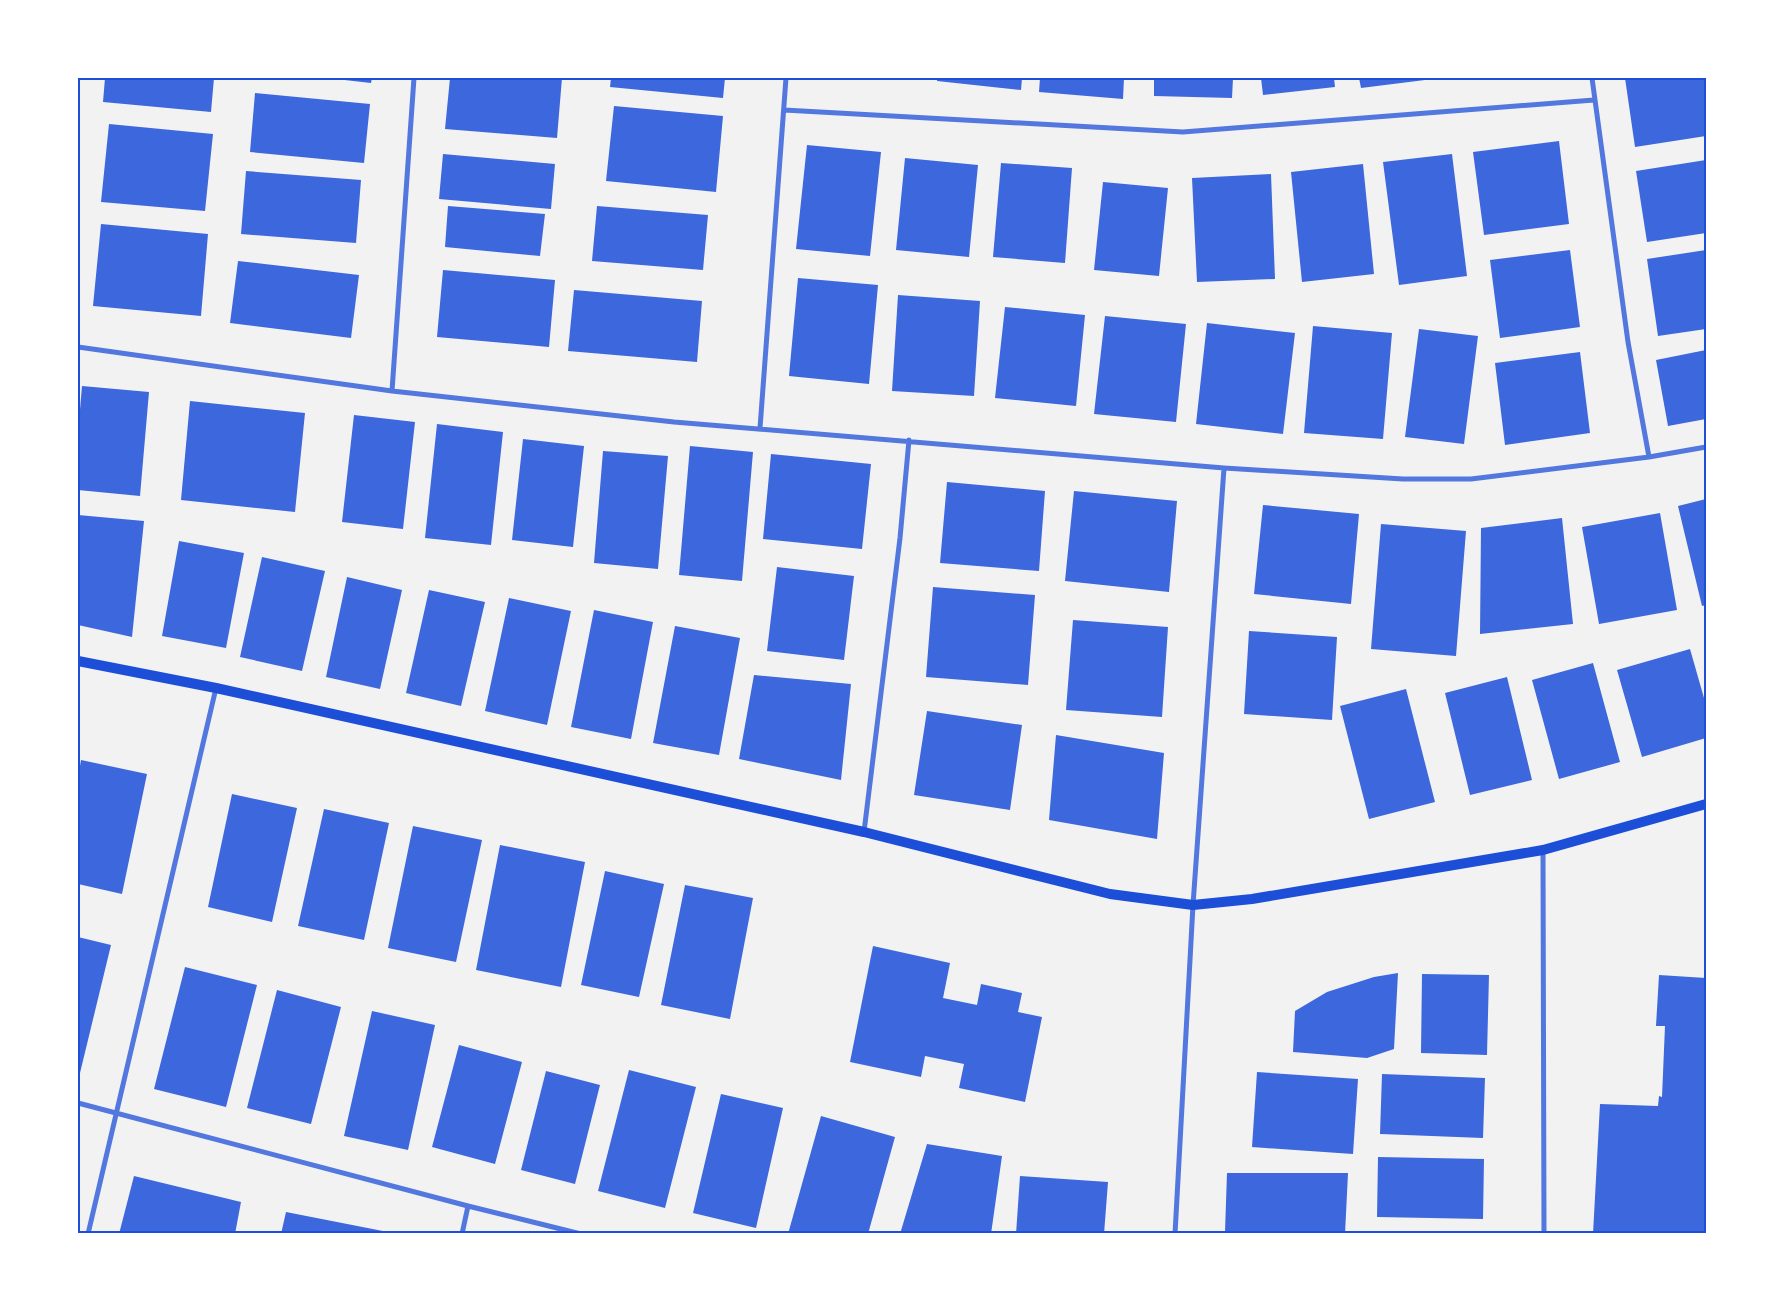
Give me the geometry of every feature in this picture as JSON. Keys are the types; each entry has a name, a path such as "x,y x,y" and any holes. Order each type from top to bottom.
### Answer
{"main road":[{"path":"78,661 216,688 864,832 1110,894 1193,905 1252,899 1543,850 1706,804"}],"street":[{"path":"392,390 414,78"},
{"path":"760,428 786,78"},
{"path":"1592,78 1628,342 1649,457"},
{"path":"784,110 1183,132 1594,100"},
{"path":"78,347 392,390 674,422 910,440 1224,468 1403,479 1471,479 1649,457 1706,447"},
{"path":"864,832 910,440"},
{"path":"1175,1234 1193,905 1224,468"},
{"path":"88,1234 118,1114 216,688"},
{"path":"1543,850 1544,1234"},
{"path":"78,1103 581,1234"},
{"path":"462,1234 468,1206"}],"building":[{"path":"105,78 214,78 211,112 103,102"},
{"path":"327,78 372,78 371,83"},
{"path":"450,78 562,78 557,138 445,129"},
{"path":"611,78 725,78 723,98 610,87"},
{"path":"937,78 1022,78 1021,90 937,81"},
{"path":"1040,78 1124,78 1123,99 1039,92"},
{"path":"1154,78 1233,78 1232,98 1154,96"},
{"path":"1261,78 1334,78 1335,87 1263,95"},
{"path":"1359,78 1433,78 1433,79 1361,88"},
{"path":"1625,78 1706,78 1706,136 1635,147"},
{"path":"255,93 370,104 364,163 250,152"},
{"path":"614,106 723,116 716,192 606,181"},
{"path":"109,124 213,134 205,211 101,202"},
{"path":"1559,141 1569,224 1484,235 1473,152"},
{"path":"807,145 881,152 870,256 796,249"},
{"path":"443,154 555,164 551,209 439,199"},
{"path":"1452,154 1467,276 1399,285 1383,162"},
{"path":"905,158 978,165 969,257 896,250"},
{"path":"1706,160 1706,233 1647,242 1636,171"},
{"path":"1001,163 1072,168 1065,263 993,257"},
{"path":"1363,164 1374,274 1302,282 1291,172"},
{"path":"246,171 361,180 356,243 241,234"},
{"path":"1271,174 1275,279 1197,282 1192,178"},
{"path":"1103,182 1168,188 1159,276 1094,270"},
{"path":"448,206 545,214 540,256 445,247"},
{"path":"597,206 708,215 703,270 592,261"},
{"path":"101,224 208,234 201,316 93,306"},
{"path":"1570,250 1580,327 1500,338 1490,260"},
{"path":"1706,250 1706,329 1658,336 1647,259"},
{"path":"238,261 359,275 351,338 230,323"},
{"path":"443,270 555,280 549,347 437,337"},
{"path":"798,278 878,285 869,384 789,376"},
{"path":"574,290 702,301 697,362 568,351"},
{"path":"898,295 980,301 974,396 892,391"},
{"path":"1005,307 1085,315 1076,406 995,398"},
{"path":"1105,316 1186,324 1176,422 1094,414"},
{"path":"1207,323 1295,333 1283,434 1196,424"},
{"path":"1313,326 1392,333 1383,439 1304,433"},
{"path":"1419,329 1478,336 1464,444 1405,437"},
{"path":"1706,350 1706,419 1668,426 1656,360"},
{"path":"1580,352 1590,433 1505,445 1495,363"},
{"path":"82,386 149,392 140,496 78,490 78,433"},
{"path":"190,401 305,413 295,512 181,500"},
{"path":"354,415 415,422 403,529 342,522"},
{"path":"437,424 503,432 491,545 425,538"},
{"path":"523,439 584,446 573,547 512,540"},
{"path":"690,446 753,452 742,581 679,575"},
{"path":"603,451 668,456 658,569 594,563"},
{"path":"771,454 871,464 862,549 763,539"},
{"path":"947,482 1045,491 1039,571 940,563"},
{"path":"1074,491 1177,501 1169,592 1065,581"},
{"path":"1706,499 1706,605 1702,606 1678,506"},
{"path":"1263,505 1359,514 1351,604 1254,594"},
{"path":"1660,513 1677,610 1599,624 1582,527"},
{"path":"78,515 144,521 132,637 78,625"},
{"path":"1562,518 1573,624 1480,634 1481,528"},
{"path":"1381,524 1466,531 1456,656 1371,649"},
{"path":"179,541 244,553 226,648 162,636"},
{"path":"262,557 325,571 302,671 240,657"},
{"path":"777,567 854,576 844,660 767,651"},
{"path":"347,577 402,590 380,689 326,677"},
{"path":"933,587 1035,595 1028,685 926,677"},
{"path":"429,590 485,602 461,706 406,693"},
{"path":"509,598 571,611 547,725 485,711"},
{"path":"594,610 653,622 631,739 571,727"},
{"path":"1073,620 1168,627 1162,717 1066,710"},
{"path":"675,626 740,638 719,755 653,743"},
{"path":"1249,631 1337,637 1332,720 1244,714"},
{"path":"1690,649 1706,705 1706,738 1642,757 1617,670"},
{"path":"1593,663 1620,762 1559,779 1532,680"},
{"path":"754,675 851,684 841,780 739,759"},
{"path":"1507,677 1532,780 1470,795 1445,693"},
{"path":"1406,689 1435,802 1369,819 1340,706"},
{"path":"927,711 1022,725 1010,810 914,795"},
{"path":"1056,735 1164,753 1157,839 1049,820"},
{"path":"81,760 147,774 122,894 78,884 78,778"},
{"path":"232,794 297,808 272,922 208,907"},
{"path":"324,809 389,823 364,940 298,926"},
{"path":"413,826 482,840 456,962 388,948"},
{"path":"500,845 585,862 561,987 476,970"},
{"path":"605,871 664,884 639,997 581,985"},
{"path":"685,885 753,898 730,1019 661,1005"},
{"path":"78,937 111,945 80,1073 78,1072"},
{"path":"873,946 950,963 943,998 977,1005 981,984 1022,993 1018,1012 1042,1017 1025,1102 959,1088 964,1064 925,1056 921,1077 850,1062"},
{"path":"185,967 257,985 226,1107 154,1089"},
{"path":"1398,973 1394,1049 1367,1058 1293,1052 1295,1011 1327,992 1374,977"},
{"path":"1422,974 1489,975 1487,1055 1421,1053"},
{"path":"1659,975 1706,978 1706,1234 1593,1234 1600,1104 1658,1106 1659,1096 1662,1097 1665,1026 1656,1026"},
{"path":"277,990 341,1007 311,1124 247,1108"},
{"path":"372,1011 435,1025 408,1150 344,1136"},
{"path":"459,1045 522,1062 495,1164 432,1147"},
{"path":"629,1070 696,1087 665,1208 598,1191"},
{"path":"546,1071 600,1085 575,1184 521,1170"},
{"path":"1257,1072 1358,1079 1353,1154 1252,1147"},
{"path":"1382,1074 1485,1078 1483,1138 1380,1134"},
{"path":"721,1094 783,1108 756,1228 693,1213"},
{"path":"821,1116 895,1137 868,1234 788,1234"},
{"path":"927,1144 1002,1156 991,1234 900,1234"},
{"path":"1378,1157 1484,1159 1483,1219 1377,1217"},
{"path":"1227,1173 1348,1173 1345,1234 1225,1232"},
{"path":"134,1176 241,1202 235,1234 119,1234"},
{"path":"1020,1176 1108,1182 1104,1234 1016,1234"},
{"path":"286,1212 393,1233 393,1234 281,1234"}]}
